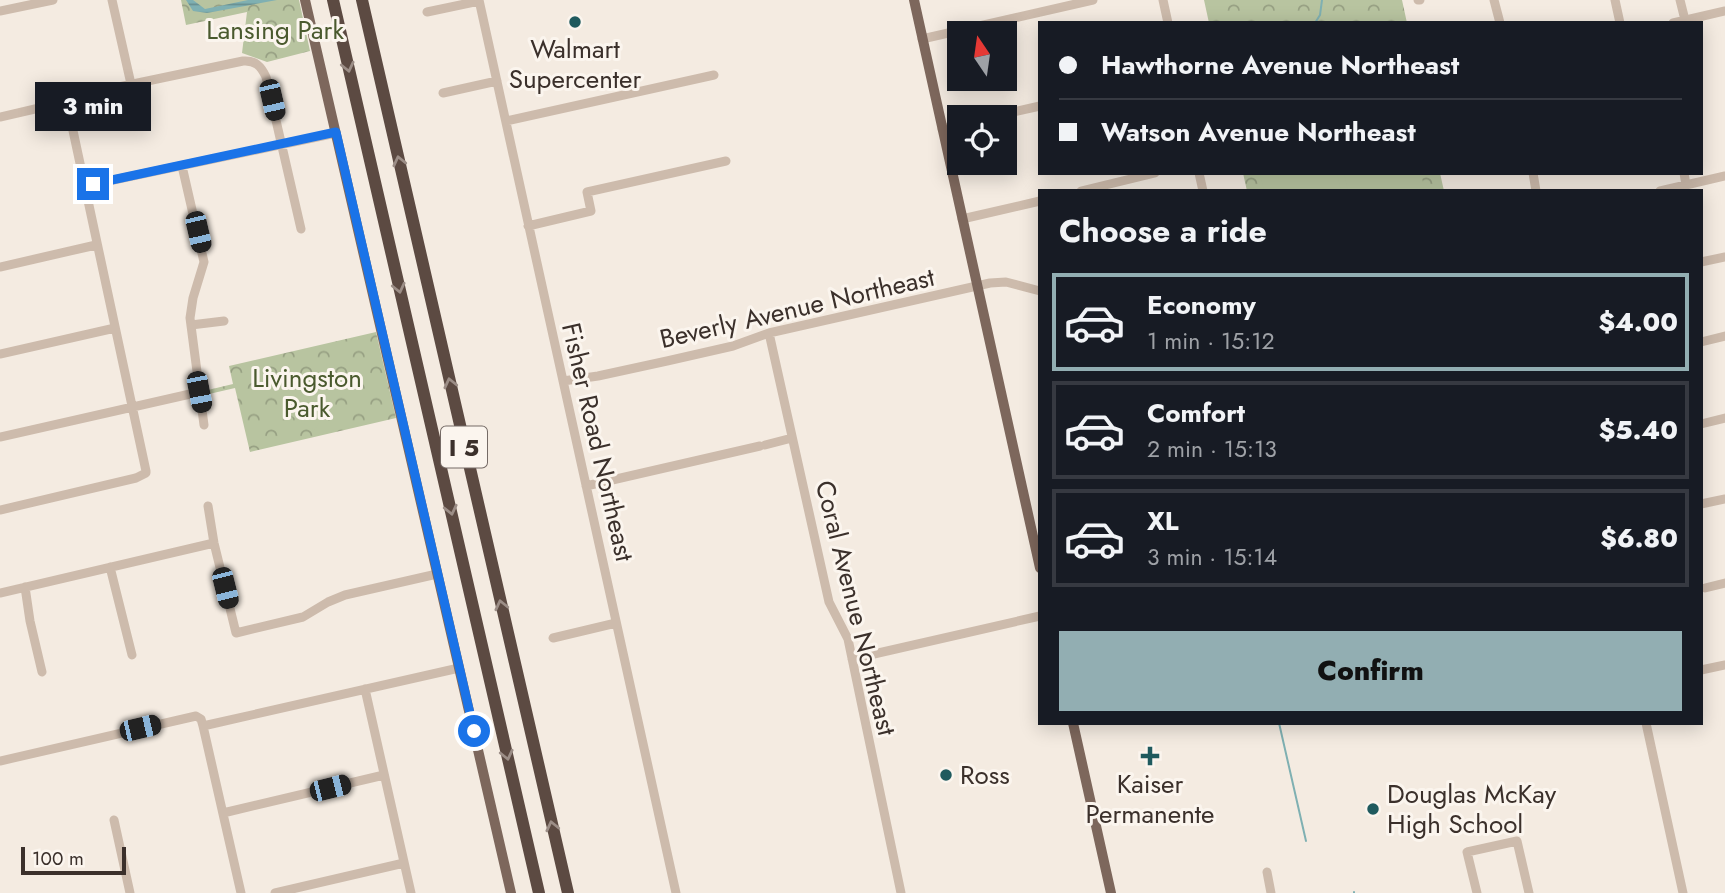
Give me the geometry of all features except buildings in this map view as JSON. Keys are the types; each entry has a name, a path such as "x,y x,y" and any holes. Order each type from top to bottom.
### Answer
{"highway":[{"name":"I 5","path":"333,0 539,893"},
{"name":"I 5","path":"362,0 568,893"}],"main road":[{"path":"305,0 511,893"},
{"path":"914,0 1038,559"},
{"path":"1073,725 1111,893"}],"street":[{"path":"5,7 53,0"},
{"path":"112,0 131,84"},
{"path":"428,12 479,0"},
{"name":"Fisher Road Northeast","path":"479,0 676,893"},
{"path":"922,39 1093,0"},
{"path":"1163,0 1168,21"},
{"path":"1494,0 1499,21"},
{"path":"1615,0 1620,21"},
{"path":"1680,0 1685,20"},
{"path":"1681,21 1725,11"},
{"path":"0,117 52,105 66,98 131,84 243,61 257,64 266,77 301,229"},
{"path":"506,121 714,75"},
{"path":"443,93 497,81"},
{"path":"0,510 136,478 146,473 66,98"},
{"path":"1017,111 1038,106"},
{"path":"942,129 947,128"},
{"path":"85,186 336,132"},
{"path":"528,226 591,211 587,192 726,161"},
{"path":"182,166 204,262 190,308 204,425"},
{"path":"1089,189 1147,175"},
{"path":"1684,175 1686,185"},
{"path":"1669,189 1725,176"},
{"path":"962,219 1038,201"},
{"path":"0,267 96,245"},
{"path":"1703,262 1725,257"},
{"name":"Beverly Avenue Northeast","path":"563,381 598,376 733,346 769,333 977,286 1006,282 1038,290"},
{"path":"191,325 224,321"},
{"path":"0,354 115,328"},
{"name":"Coral Avenue Northeast","path":"769,333 829,602 846,635 852,659 901,893"},
{"path":"1703,342 1725,336"},
{"path":"0,438 199,392"},
{"path":"1703,424 1725,418"},
{"path":"586,486 792,438"},
{"path":"1703,504 1725,499"},
{"path":"208,506 214,543 236,633 303,617 345,595 438,574"},
{"path":"0,593 214,543"},
{"path":"110,566 132,655"},
{"path":"1704,587 1725,583"},
{"path":"25,587 30,621 43,672"},
{"path":"852,659 1038,616"},
{"path":"553,638 617,623"},
{"path":"1703,670 1725,664"},
{"path":"201,722 459,668"},
{"path":"365,689 411,893"},
{"path":"0,761 193,715 201,722 241,893"},
{"path":"1646,725 1683,893"},
{"path":"223,813 384,775"},
{"path":"114,820 130,893"},
{"path":"1477,893 1467,852 1517,841 1529,893"},
{"path":"275,893 404,863"},
{"path":"1267,872 1271,893"}],"green space":[{"name":"Lansing Park","path":"181,0 299,0 310,51 267,62 242,53 247,12 186,25"},
{"path":"1204,0 1402,0 1407,21 1209,21"},
{"path":"1243,175 1440,175 1444,189 1247,189"},
{"path":"1260,175 1337,175 1341,189 1264,189"},
{"path":"1344,175 1421,175 1424,187 1416,189 1348,189"},
{"name":"Livingston Park","path":"376,332 396,418 250,452 235,388 209,394 208,390 233,384 229,366"},
{"path":"310,383 326,393 313,413 322,419 314,430 290,415"}],"water":[{"path":"186,0 193,0 205,9 248,0 277,0 207,13 193,11"}],"waterway":[{"path":"1316,21 1322,0"},
{"path":"1279,725 1306,841"}],"place":[{"name":"Walmart Supercenter","path":"575,22"},
{"name":"Kaiser Permanente","path":"1150,756"},
{"name":"Ross","path":"946,775"},
{"name":"Douglas McKay High School","path":"1373,809"}],"route":[{"path":"93,184 336,132 474,731"}]}
